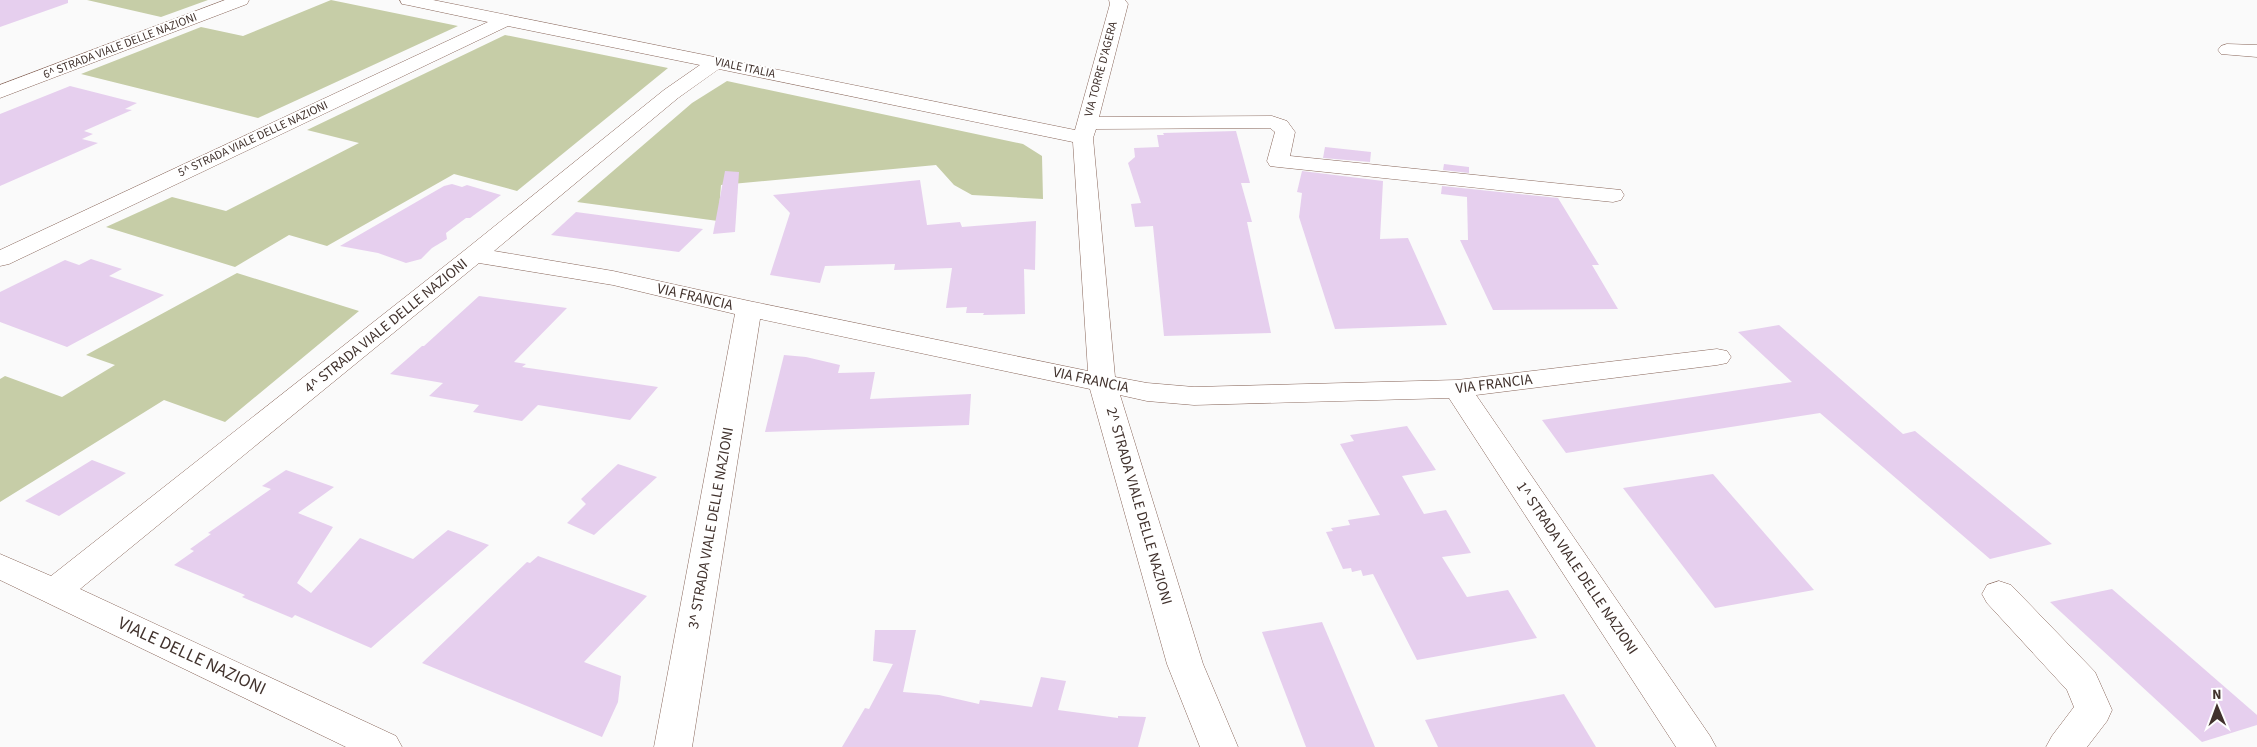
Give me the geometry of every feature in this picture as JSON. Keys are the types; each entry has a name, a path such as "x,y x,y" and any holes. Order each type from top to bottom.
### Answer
{"street":[{"name":"6^ STRADA VIALE DELLE NAZIONI","path":"0,92 241,0"},
{"name":"VIALE ITALIA","path":"408,0 717,62 1085,131 1272,122 1280,125 1285,132 1278,161 1613,194"},
{"name":"VIA TORRE D'AGERA","path":"1085,131 1119,4 1117,0"},
{"name":"5^ STRADA VIALE DELLE NAZIONI","path":"0,258 506,20"},
{"path":"2227,50 2257,51"},
{"name":"4^ STRADA VIALE DELLE NAZIONI","path":"55,591 474,256 670,94 717,62"},
{"name":"2^ STRADA VIALE DELLE NAZIONI","path":"1085,131 1102,382 1185,664 1218,747"},
{"name":"VIA FRANCIA","path":"474,256 613,278 749,309 1147,392 1194,396 1457,389 1717,357"},
{"name":"3^ STRADA VIALE DELLE NAZIONI","path":"674,747 749,309"},
{"name":"1^ STRADA VIALE DELLE NAZIONI","path":"1457,389 1697,747"},
{"name":"VIALE DELLE NAZIONI","path":"0,566 383,747"},
{"path":"1999,594 2082,682 2094,710 2065,747"}],"green space":[{"path":"87,0 208,0 161,17"},
{"path":"331,0 458,26 258,118 81,74 201,27 243,36"},
{"path":"505,35 668,68 517,191 454,174 327,246 289,235 235,267 106,227 172,197 226,211 359,143 307,130"},
{"path":"727,81 1023,144 1042,156 1043,199 972,195 954,185 936,165 721,185 718,221 577,202 692,103"},
{"path":"237,273 359,311 225,422 164,400 0,502 0,379 5,376 62,397 115,365 86,355"}],"building":[{"path":"0,0 68,0 68,3 0,27"},
{"path":"70,86 137,103 125,109 132,110 84,131 93,134 82,139 98,143 0,186 0,114"},
{"path":"1236,131 1250,183 1241,183 1252,222 1247,222 1271,333 1164,336 1153,226 1135,227 1131,204 1141,203 1128,163 1135,157 1134,148 1159,147 1157,135 1164,135 1163,133"},
{"path":"1325,147 1371,152 1370,162 1323,158"},
{"path":"1444,164 1469,167 1469,173 1443,170"},
{"path":"725,171 739,172 735,232 713,234"},
{"path":"1302,171 1383,181 1380,239 1408,238 1447,325 1335,329 1299,217 1302,193 1297,192"},
{"path":"920,180 927,225 960,222 962,227 1036,221 1035,270 1024,269 1025,314 983,315 984,313 966,313 967,307 946,308 952,268 894,270 895,264 825,266 820,283 770,275 790,213 773,195"},
{"path":"452,184 462,187 467,185 501,195 446,233 447,239 432,248 421,259 406,263 378,253 340,246 444,186"},
{"path":"1442,186 1558,198 1599,265 1592,265 1618,309 1493,310 1460,240 1468,240 1467,197 1441,194"},
{"path":"576,212 703,229 679,252 551,235"},
{"path":"91,259 122,269 109,276 164,295 67,347 0,322 0,292 65,260 79,265"},
{"path":"479,296 567,308 514,362 526,364 522,367 658,387 630,420 538,405 522,421 473,412 479,405 429,396 443,383 390,374"},
{"path":"1779,325 1903,434 1915,431 2052,544 1990,559 1820,413 1566,453 1542,420 1792,382 1738,332"},
{"path":"784,355 806,357 840,365 838,373 875,372 870,399 971,394 969,425 765,432"},
{"path":"1407,426 1436,470 1402,476 1424,514 1446,510 1471,553 1442,557 1467,597 1508,590 1537,638 1417,660 1373,574 1363,576 1361,570 1352,572 1351,568 1343,569 1326,532 1333,531 1331,528 1350,525 1348,520 1380,515 1340,444 1354,441 1350,435"},
{"path":"92,460 126,473 59,516 25,501"},
{"path":"618,464 657,477 594,535 567,523 586,504 581,499"},
{"path":"286,470 334,487 298,513 333,527 297,583 311,593 360,538 413,559 448,530 489,545 371,648 295,615 292,618 242,597 245,595 174,565 194,551 190,549 211,534 208,533 271,489 262,486"},
{"path":"1713,474 1814,590 1715,608 1623,488"},
{"path":"538,556 647,596 584,662 621,676 618,702 602,737 422,663 527,562 530,563"},
{"path":"2112,589 2257,715 2257,725 2202,742 2050,602"},
{"path":"1322,622 1375,747 1306,747 1262,632"},
{"path":"875,630 916,630 903,692 939,695 979,704 980,700 1032,707 1041,677 1066,681 1058,710 1118,718 1118,716 1146,717 1138,747 842,747 865,708 869,709 893,664 873,661"},
{"path":"1564,694 1596,747 1438,747 1425,720"}]}
